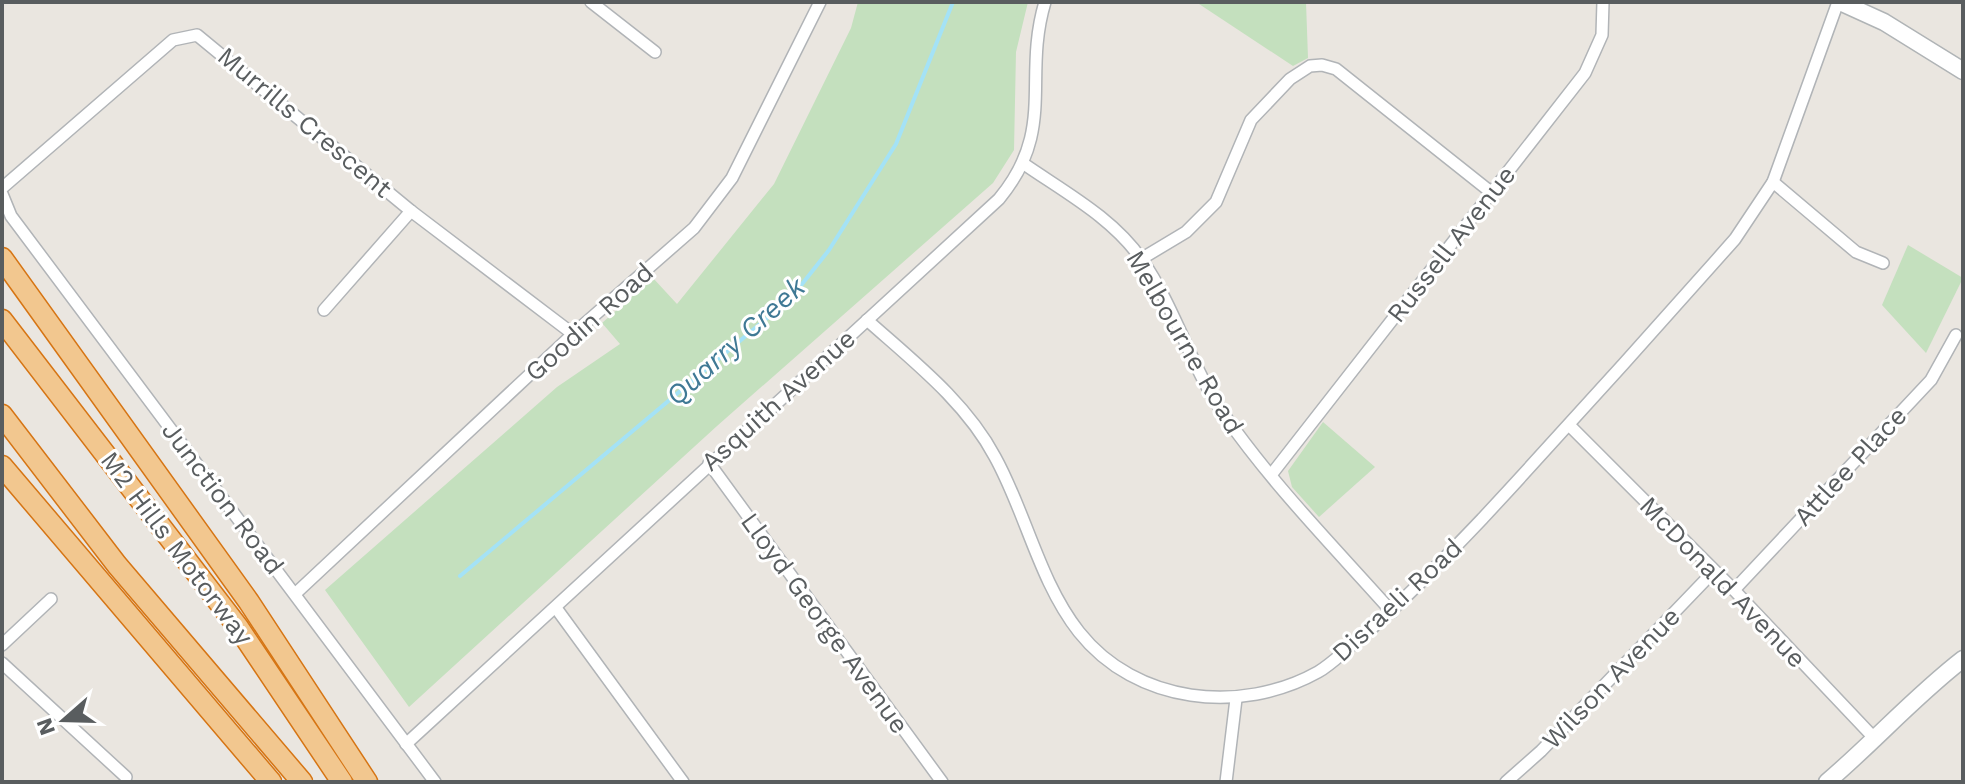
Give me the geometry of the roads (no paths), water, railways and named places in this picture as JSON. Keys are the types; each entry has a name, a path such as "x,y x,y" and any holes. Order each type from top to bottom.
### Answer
{"highway":[{"path":"2,258 249,602 367,782"},
{"name":"M2 Hills Motorway","path":"2,320 238,627 342,782"},
{"name":"M2 Hills Motorway","path":"2,415 117,565 302,782"},
{"path":"2,466 271,782"}],"street":[{"path":"591,2 655,52"},
{"name":"Goodin Road","path":"295,594 573,334 694,228 732,178 820,2"},
{"name":"Asquith Avenue","path":"406,744 983,215 1024,164 1034,128 1037,42 1045,2"},
{"name":"Russell Avenue","path":"1271,475 1592,60 1602,35 1603,2"},
{"path":"1839,2 1884,22 1963,71"},
{"name":"Disraeli Road","path":"867,320 957,405 994,453 1021,508 1051,586 1079,632 1114,666 1152,685 1191,696 1236,699 1280,690 1320,671 1392,612 1569,425 1735,239 1773,182 1839,2"},
{"name":"Murrills Crescent","path":"11,216 2,191 173,40 197,35 411,211 573,334"},
{"path":"1141,259 1201,220 1228,181 1251,120 1290,79 1310,66 1336,69 1492,193"},
{"name":"Melbourne Road","path":"1024,164 1091,209 1141,259 1165,298 1216,403 1271,475 1392,612"},
{"path":"1773,182 1856,252 1883,263"},
{"path":"324,310 411,211"},
{"name":"Junction Road","path":"11,216 435,782"},
{"name":"Attlee Place","path":"1734,590 1931,380 1956,335"},
{"name":"McDonald Avenue","path":"1569,425 1734,590 1876,740"},
{"name":"Lloyd George Avenue","path":"709,463 942,782"},
{"name":"Wilson Avenue","path":"1506,782 1541,751 1714,571"},
{"path":"2,645 51,599"},
{"path":"556,608 683,782"},
{"path":"1827,782 1876,740 1933,682 1963,659"},
{"path":"2,663 126,777"},
{"path":"1226,782 1236,699"}],"waterway":[{"name":"Quarry Creek","path":"460,576 791,298 829,250 896,144 953,2"}]}
